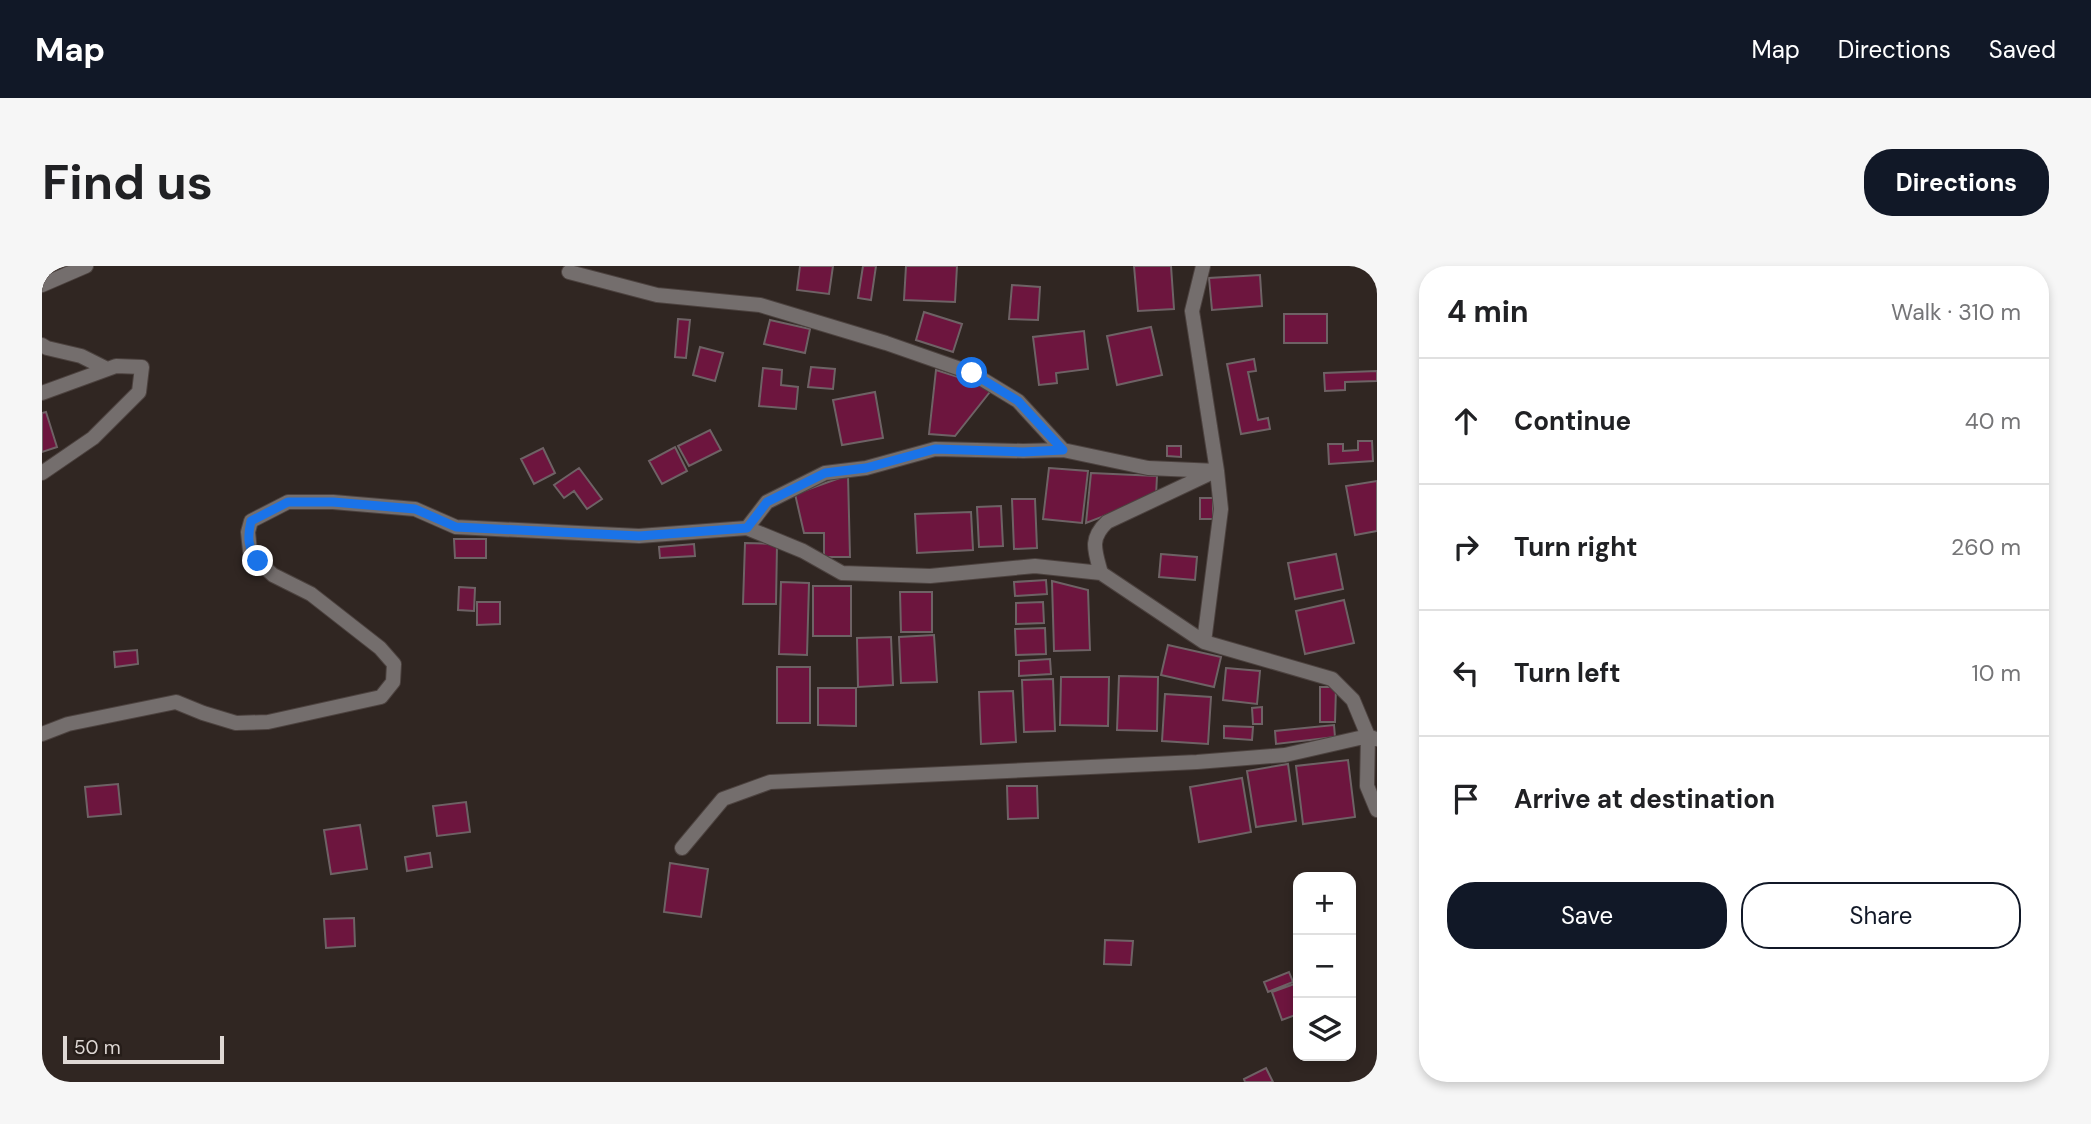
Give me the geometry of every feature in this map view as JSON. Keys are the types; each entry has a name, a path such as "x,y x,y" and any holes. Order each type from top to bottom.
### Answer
{"street":[{"path":"42,285 86,266"},
{"path":"1203,266 1192,311 1221,509 1205,642"},
{"path":"569,272 657,295 761,305 886,343 972,373 1018,401 1063,450"},
{"path":"42,345 82,355 107,369"},
{"path":"42,393 116,366 142,367 139,392 93,438 42,473"},
{"path":"747,528 767,502 825,473 866,468 935,449 1023,452 1063,450 1148,468 1217,471"},
{"path":"1101,573 1094,550 1097,532 1107,522 1217,471"},
{"path":"42,734 68,724 177,702 236,723 268,722 381,697 393,682 394,664 380,648 311,594 273,575 250,551 248,532 251,521 288,502 333,502 415,509 456,527 639,536 747,528 803,551 842,573 930,576 1035,566 1101,573 1205,642 1332,679 1353,700 1373,738 1367,786 1377,810"},
{"path":"682,848 723,799 770,782 1197,762 1285,755 1373,738"}],"building":[{"path":"800,266 833,266 829,294 797,290"},
{"path":"863,266 876,266 871,300 858,298"},
{"path":"906,266 957,266 955,302 904,300"},
{"path":"1134,266 1171,266 1174,309 1138,311"},
{"path":"1260,275 1262,306 1212,310 1209,278"},
{"path":"1012,285 1040,287 1038,320 1009,319"},
{"path":"924,312 962,324 953,352 916,340"},
{"path":"1284,314 1327,314 1327,343 1284,343"},
{"path":"678,319 690,320 686,358 675,357"},
{"path":"770,320 810,329 805,353 764,344"},
{"path":"1151,327 1162,375 1117,385 1107,336"},
{"path":"1084,331 1088,369 1056,373 1057,383 1039,385 1033,337"},
{"path":"700,347 723,353 715,381 693,375"},
{"path":"1254,359 1256,371 1248,372 1258,420 1268,418 1270,429 1241,434 1227,364"},
{"path":"811,367 835,369 833,389 808,387"},
{"path":"763,368 782,370 781,385 798,387 796,409 759,406"},
{"path":"936,370 993,388 955,436 929,434"},
{"path":"1377,371 1377,381 1345,382 1345,390 1325,391 1324,373"},
{"path":"875,392 883,438 842,445 833,400"},
{"path":"46,412 57,447 42,452 42,413"},
{"path":"710,430 721,450 689,466 678,446"},
{"path":"1358,441 1372,441 1373,461 1329,464 1328,444 1343,444 1343,451 1358,450"},
{"path":"1167,446 1181,446 1181,457 1167,456"},
{"path":"675,447 687,471 662,484 649,461"},
{"path":"543,448 555,473 534,484 521,459"},
{"path":"579,468 602,499 587,509 574,491 564,498 554,485"},
{"path":"1049,468 1088,471 1082,523 1043,519"},
{"path":"1091,473 1157,476 1156,496 1086,523"},
{"path":"848,475 850,557 824,557 824,533 804,533 795,494"},
{"path":"1377,481 1377,531 1355,535 1346,486"},
{"path":"1200,498 1213,498 1213,519 1200,519"},
{"path":"1012,499 1035,499 1037,548 1014,549"},
{"path":"1001,506 1003,546 979,547 977,507"},
{"path":"971,512 973,550 917,553 915,514"},
{"path":"454,539 486,539 486,558 455,558"},
{"path":"745,543 777,544 776,604 743,604"},
{"path":"694,544 695,556 660,558 659,547"},
{"path":"1161,554 1197,557 1195,580 1159,577"},
{"path":"1336,554 1343,589 1295,599 1288,563"},
{"path":"1046,580 1047,594 1015,596 1014,582"},
{"path":"1052,581 1088,590 1090,650 1054,651"},
{"path":"781,582 809,583 807,655 779,654"},
{"path":"813,586 851,586 851,636 813,636"},
{"path":"459,587 475,588 474,611 458,610"},
{"path":"900,592 932,592 932,632 901,632"},
{"path":"1344,600 1354,643 1305,654 1296,611"},
{"path":"477,602 500,602 500,624 477,625"},
{"path":"1043,602 1044,623 1016,624 1016,603"},
{"path":"1045,628 1046,654 1016,655 1015,629"},
{"path":"934,635 937,682 901,683 899,637"},
{"path":"891,637 893,685 858,687 857,638"},
{"path":"1168,645 1221,657 1214,687 1161,675"},
{"path":"137,650 138,664 115,667 114,652"},
{"path":"1050,659 1051,674 1019,676 1019,661"},
{"path":"777,667 810,667 810,723 777,723"},
{"path":"1226,668 1260,671 1257,704 1223,700"},
{"path":"1119,676 1158,677 1157,731 1117,730"},
{"path":"1061,677 1109,677 1108,726 1060,725"},
{"path":"1053,679 1055,731 1024,732 1022,680"},
{"path":"1320,687 1336,687 1335,722 1320,722"},
{"path":"818,688 856,688 856,726 818,725"},
{"path":"1013,691 1016,742 981,744 979,692"},
{"path":"1165,694 1211,697 1208,744 1162,741"},
{"path":"1262,707 1262,724 1253,724 1252,708"},
{"path":"1334,725 1335,737 1276,744 1275,731"},
{"path":"1224,726 1253,727 1252,740 1224,738"},
{"path":"1348,760 1355,817 1303,824 1296,766"},
{"path":"1288,764 1296,821 1256,827 1247,771"},
{"path":"1242,778 1251,832 1199,842 1190,787"},
{"path":"118,784 121,814 88,817 85,787"},
{"path":"1007,786 1037,786 1038,818 1008,819"},
{"path":"466,802 470,832 437,836 433,806"},
{"path":"360,825 367,869 331,874 324,830"},
{"path":"430,853 432,867 407,871 405,857"},
{"path":"670,863 708,869 701,917 664,912"},
{"path":"354,918 355,946 326,948 324,919"},
{"path":"1105,940 1133,941 1131,965 1104,964"},
{"path":"1289,972 1293,982 1268,992 1264,982"},
{"path":"1293,984 1293,1016 1282,1020 1272,992"},
{"path":"1266,1068 1273,1082 1245,1082 1244,1079"}],"route":[{"path":"258,561 250,551 248,532 251,521 288,502 333,502 415,509 456,527 639,536 747,528 767,502 825,473 866,468 935,449 1023,452 1063,450 1018,401 972,373"}]}
